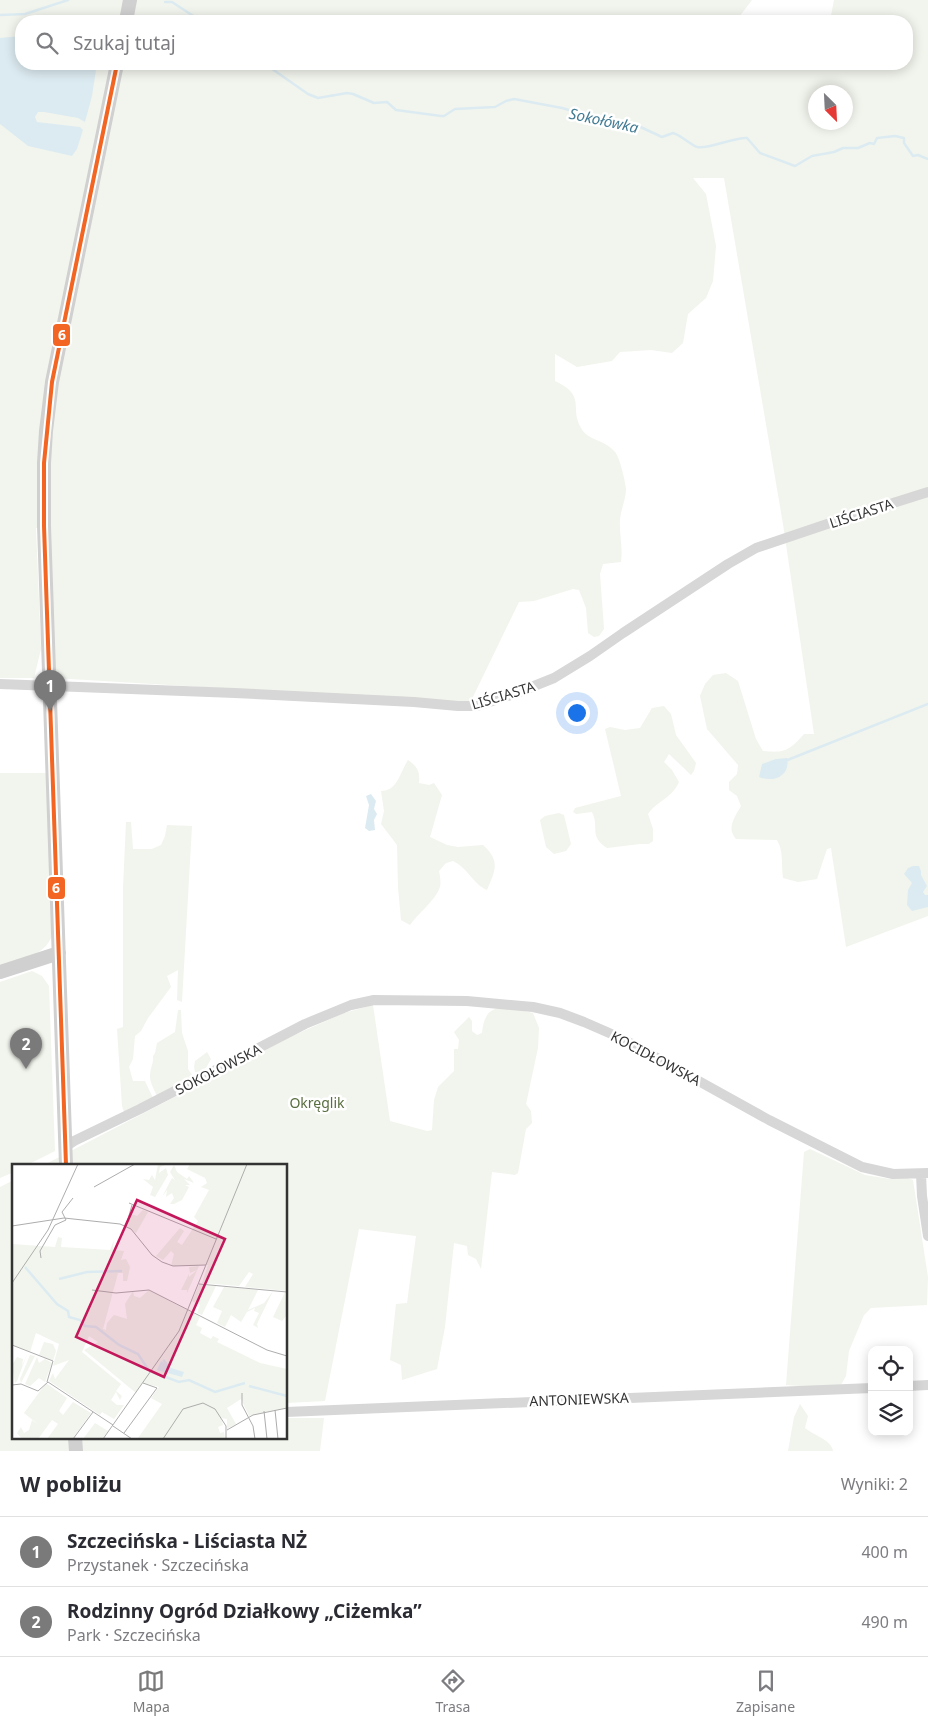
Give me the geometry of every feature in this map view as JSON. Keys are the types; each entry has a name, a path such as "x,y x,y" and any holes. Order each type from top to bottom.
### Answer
{"main road":[{"path":"66,1164 43,495 46,431 56,362 116,70"},
{"path":"0,972 59,954"},
{"path":"75,1438 76,1451"}],"street":[{"name":"LIŚCIASTA","path":"0,684 235,693 477,706 554,678 728,564 756,548 928,492"},
{"name":"SOKOŁOWSKA","path":"65,1147 74,1140 140,1110 311,1021 351,1005 374,1000"},
{"name":"KOCIDŁOWSKA","path":"374,1000 498,1003 533,1007 560,1013 623,1040 769,1120 862,1167 892,1174 924,1173"},
{"path":"924,1173 922,1196 928,1236"},
{"path":"913,1386 928,1386"},
{"name":"ANTONIEWSKA","path":"288,1412 868,1388"}],"green space":[{"path":"0,0 752,0 741,15 15,15 15,70 913,70 913,15 831,15 834,0 928,0 928,916 846,947 831,848 827,849 817,879 798,882 783,878 781,853 777,840 736,839 733,835 732,822 741,806 737,796 729,790 729,782 737,774 738,765 707,729 700,696 705,684 713,675 726,673 738,681 756,739 763,751 777,752 786,750 804,734 814,734 783,524 724,178 693,178 706,194 716,246 713,281 706,298 688,314 683,343 672,353 651,350 620,352 612,361 577,367 555,354 555,381 565,386 574,397 578,421 584,432 611,448 617,455 626,489 620,519 621,562 603,564 600,574 604,629 599,636 594,637 588,633 586,608 579,590 573,589 534,601 519,602 470,703 54,678 48,528 36,528 41,649 34,678 0,678"},
{"path":"664,706 671,714 676,735 696,763 694,771 691,775 669,754 664,762 672,770 679,782 672,792 648,814 653,829 653,841 649,844 607,848 596,835 592,812 576,814 573,812 575,808 621,796 605,729 610,727 625,730 640,728 652,708"},
{"path":"408,760 418,770 419,783 429,785 434,783 442,795 430,837 447,845 458,847 483,845 492,856 495,866 487,890 478,884 458,864 453,861 446,863 439,871 440,887 438,892 410,925 401,920 397,845 381,824 384,811 381,791 391,788 395,784"},
{"path":"0,773 46,773 52,935 49,942 38,952 0,966"},
{"path":"559,813 564,815 571,844 566,851 554,854 546,847 540,820 545,816"},
{"path":"126,822 131,822 133,849 152,849 161,845 167,825 192,826 182,1002 177,1000 178,970 167,976 171,987 148,1018 141,1031 135,1036 133,1059 129,1067 133,1081 145,1081 153,1098 124,1112 117,1029 123,1027 123,888"},
{"path":"32,971 42,976 49,986 55,1151 29,1164 12,1164 12,1173 0,1178 0,982"},
{"name":"Okręglik","path":"373,1005 390,1121 427,1131 432,1130 434,1100 438,1087 454,1071 454,1049 458,1049 459,1040 454,1032 469,1017 472,1021 472,1031 477,1035 482,1033 488,1014 499,1008 533,1013 539,1028 538,1048 526,1104 531,1111 532,1123 526,1129 518,1173 515,1175 492,1172 481,1269 476,1259 468,1255 467,1246 454,1243 445,1327 437,1369 402,1380 401,1365 390,1360 396,1304 407,1303 416,1236 359,1229 325,1401 288,1403 288,1164 46,1164 290,1037 344,1013"},
{"path":"178,1010 181,1010 182,1033 188,1051 188,1069 193,1076 157,1096 150,1079 153,1056 157,1043 175,1032"},
{"path":"207,1052 211,1059 206,1068 198,1073 195,1072 195,1061"},
{"path":"810,1149 865,1175 890,1179 905,1177 913,1180 928,1277 927,1305 871,1308 864,1315 849,1351 846,1376 841,1385 813,1387 786,1385 804,1152"},
{"path":"12,1181 12,1438 288,1438 288,1418 324,1418 320,1451 0,1451 0,1187"},
{"path":"800,1404 808,1416 805,1428 826,1441 833,1451 788,1451 794,1417"}],"shaded area":[{"path":"15,37 15,70 96,70 85,122 78,118 44,112 38,112 35,117 37,122 80,127 83,130 77,149 72,156 28,146 0,124 0,38"},
{"path":"787,758 788,764 784,774 770,779 759,777 762,764 776,759"},
{"path":"371,794 376,801 374,809 377,814 374,820 375,830 369,831 365,828 369,805 366,796"},
{"path":"919,866 927,886 923,892 925,895 928,895 928,907 912,911 907,905 908,890 912,883 904,874 908,868"}],"waterway":[{"name":"Sokołówka","path":"0,15 25,14 68,0"},
{"name":"Sokołówka","path":"165,2 172,2 192,15"},
{"name":"Sokołówka","path":"274,70 308,94 318,98 347,93 374,103 387,102 396,110 444,116 455,109 495,107 514,99 562,108 608,121 617,120 634,124 662,137 673,133 697,147 707,147 735,139 747,138 760,153 795,166 812,156 834,152 843,148 858,148 870,143 874,144 877,138 895,136 904,138 904,143 913,156 918,155 928,159"},
{"path":"785,761 928,704"}],"transit line":[{"name":"6","path":"66,1164 44,526 44,463 52,382 116,70"}],"place":[{"name":"Szczecińska - Liściasta NŻ","path":"50,711"},
{"name":"Rodzinny Ogród Działkowy „Ciżemka”","path":"26,1069"}]}
